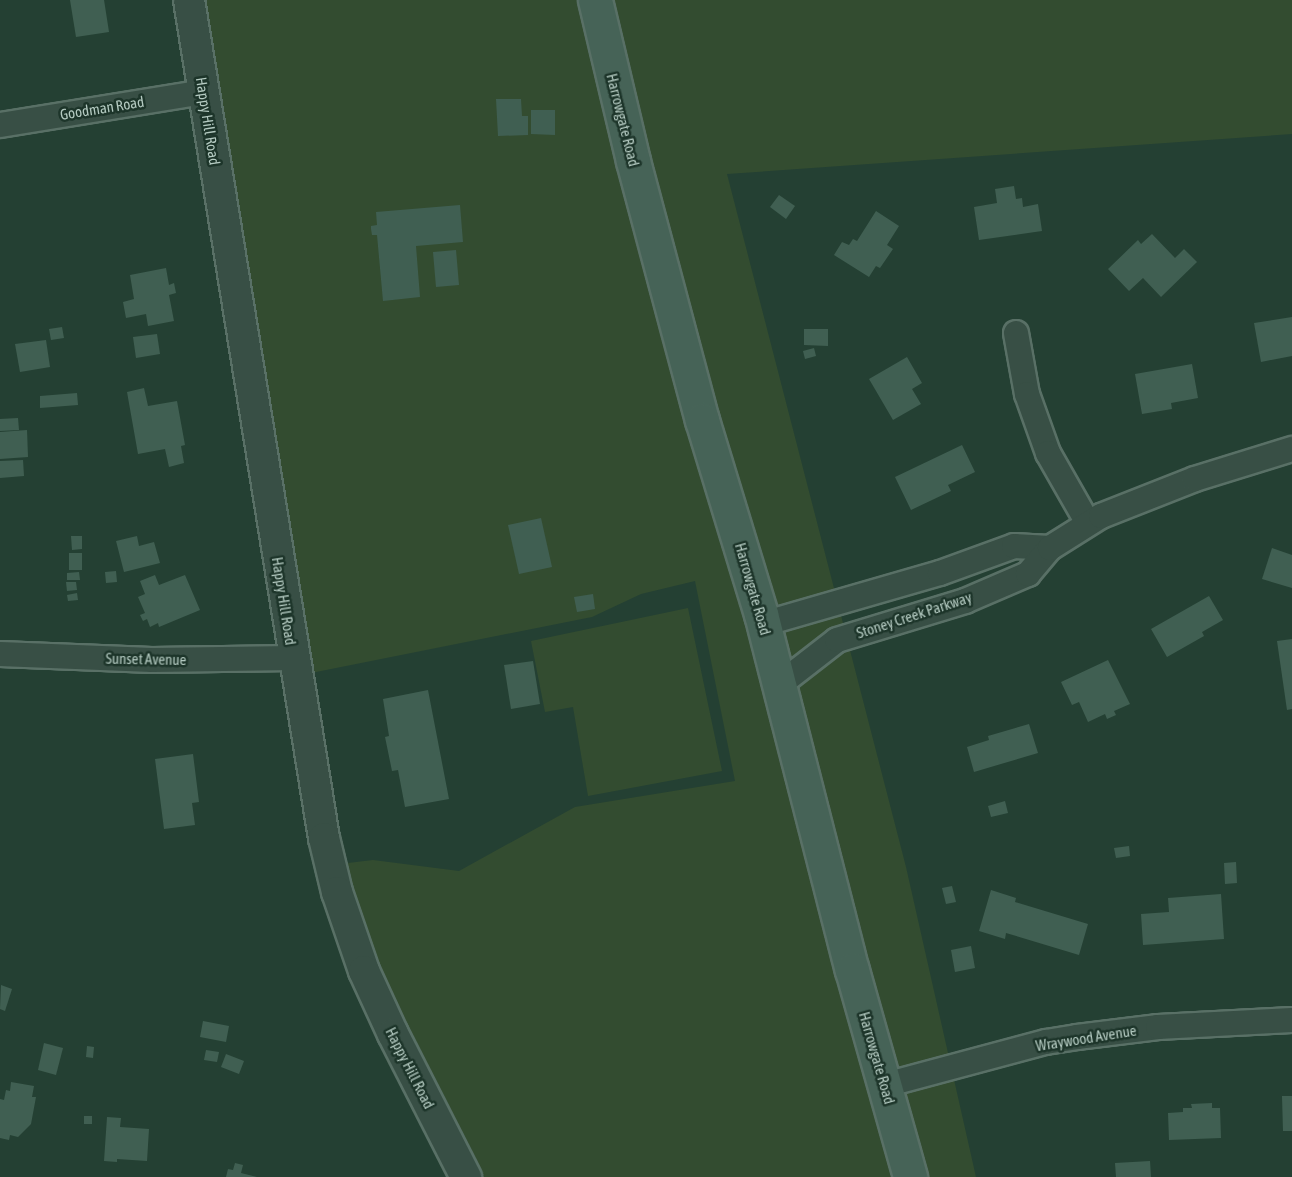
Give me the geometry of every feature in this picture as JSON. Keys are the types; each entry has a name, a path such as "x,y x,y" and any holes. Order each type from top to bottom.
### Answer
{"main road":[{"name":"Harrowgate Road","path":"595,0 633,161 702,420 763,624 852,970 910,1177"}],"street":[{"name":"Happy Hill Road","path":"189,0 293,658 324,838 337,892 364,971 388,1024 466,1177"},
{"name":"Goodman Road","path":"0,126 204,92"},
{"path":"1016,333 1027,393 1048,453 1088,524"},
{"name":"Stoney Creek Parkway","path":"779,685 837,640 965,601 1028,574 1050,548 1088,524 1195,479 1292,450"},
{"path":"763,624 940,573 1014,546 1050,548"},
{"name":"Sunset Avenue","path":"0,654 152,660 293,658"},
{"name":"Wraywood Avenue","path":"885,1085 1046,1042 1077,1037 1158,1027 1292,1020"}],"green space":[{"path":"187,0 1292,0 1292,134 727,174 906,867 976,1177 466,1177 331,865 373,860 459,871 575,807 735,781 695,581 641,594 592,617 296,676"},
{"path":"688,608 722,771 588,796 573,707 545,712 531,641"}],"building":[{"path":"70,0 104,0 109,32 76,37"},
{"path":"496,99 521,99 522,116 528,116 528,135 498,136"},
{"path":"531,110 555,110 555,135 531,134"},
{"path":"1014,186 1016,199 1022,198 1023,207 1038,204 1042,231 979,240 974,207 997,203 995,189"},
{"path":"779,195 795,206 786,219 770,207"},
{"path":"460,205 463,242 416,246 420,297 383,301 377,235 372,235 371,229 371,226 377,225 376,212"},
{"path":"876,211 899,226 887,245 893,249 880,268 876,266 869,277 834,255 842,242 849,245 853,239 857,241"},
{"path":"1152,234 1175,258 1184,249 1197,262 1161,297 1143,278 1129,291 1108,269 1138,240 1141,244"},
{"path":"456,250 459,285 436,287 433,252"},
{"path":"166,268 169,285 174,283 176,293 169,295 174,321 148,326 146,314 126,318 123,302 134,299 130,275"},
{"path":"1292,317 1292,356 1261,362 1254,323"},
{"path":"62,327 64,338 51,340 49,329"},
{"path":"804,329 828,329 828,346 804,345"},
{"path":"157,334 160,354 136,358 133,337"},
{"path":"46,340 50,367 20,372 15,344"},
{"path":"814,348 816,356 805,359 803,351"},
{"path":"907,357 922,383 912,389 921,404 893,420 869,379"},
{"path":"1192,364 1198,398 1171,403 1172,409 1142,414 1135,374"},
{"path":"144,388 148,406 177,401 185,445 181,446 184,463 169,467 165,449 138,454 127,392"},
{"path":"77,393 78,405 40,408 40,396"},
{"path":"18,418 19,430 0,431 0,419"},
{"path":"27,430 28,457 0,459 0,432"},
{"path":"962,445 975,472 948,485 951,491 911,510 895,477"},
{"path":"23,460 24,476 0,478 0,461"},
{"path":"541,518 552,567 519,574 508,525"},
{"path":"71,536 82,536 82,549 72,550"},
{"path":"137,536 139,546 154,542 160,563 124,572 116,541"},
{"path":"1272,548 1292,555 1292,588 1262,579"},
{"path":"69,553 82,553 82,570 69,570"},
{"path":"116,571 117,582 106,583 105,572"},
{"path":"79,572 80,580 67,580 67,573"},
{"path":"155,575 159,585 185,575 200,610 159,627 158,623 150,627 147,619 143,621 140,615 145,613 138,597 145,594 140,581"},
{"path":"66,582 76,582 77,590 67,591"},
{"path":"77,593 78,600 68,601 67,595"},
{"path":"593,594 595,609 577,612 574,597"},
{"path":"1209,596 1223,620 1202,632 1204,636 1167,657 1151,629"},
{"path":"1292,639 1292,709 1287,710 1277,641"},
{"path":"1108,660 1130,704 1114,711 1116,715 1107,719 1105,714 1088,722 1079,702 1072,705 1061,682"},
{"path":"533,661 540,704 511,709 504,665"},
{"path":"428,690 449,799 405,807 398,770 392,771 385,737 389,736 383,699"},
{"path":"1029,724 1038,753 974,772 967,747 989,740 988,736"},
{"path":"193,754 199,802 192,803 195,825 164,829 155,759"},
{"path":"1005,801 1008,813 991,817 988,806"},
{"path":"1129,846 1130,856 1116,858 1114,848"},
{"path":"1236,862 1237,883 1225,884 1224,863"},
{"path":"952,886 956,902 946,904 942,888"},
{"path":"991,890 1016,898 1015,902 1088,924 1079,955 1006,933 1005,939 979,931"},
{"path":"1221,894 1224,939 1143,945 1141,914 1169,912 1168,898"},
{"path":"971,946 975,968 955,972 951,950"},
{"path":"1,985 12,989 5,1011 0,1009"},
{"path":"203,1021 229,1026 226,1042 200,1037"},
{"path":"44,1043 63,1048 56,1075 38,1070"},
{"path":"87,1046 94,1047 93,1058 86,1057"},
{"path":"206,1050 219,1052 217,1062 204,1060"},
{"path":"226,1054 244,1061 239,1074 221,1067"},
{"path":"11,1082 34,1086 32,1097 36,1097 31,1124 18,1137 10,1135 9,1140 0,1138 0,1099 4,1100 6,1090 10,1091"},
{"path":"1282,1096 1292,1096 1292,1131 1283,1131"},
{"path":"1212,1103 1212,1108 1220,1108 1221,1138 1169,1140 1168,1113 1183,1112 1183,1108 1192,1108 1191,1104"},
{"path":"84,1116 92,1116 92,1124 84,1124"},
{"path":"107,1117 121,1118 120,1127 149,1129 147,1161 117,1159 117,1162 104,1161"},
{"path":"1150,1161 1151,1177 1116,1177 1115,1163"},
{"path":"235,1163 243,1165 241,1173 257,1177 226,1177 228,1169 233,1170"}]}
